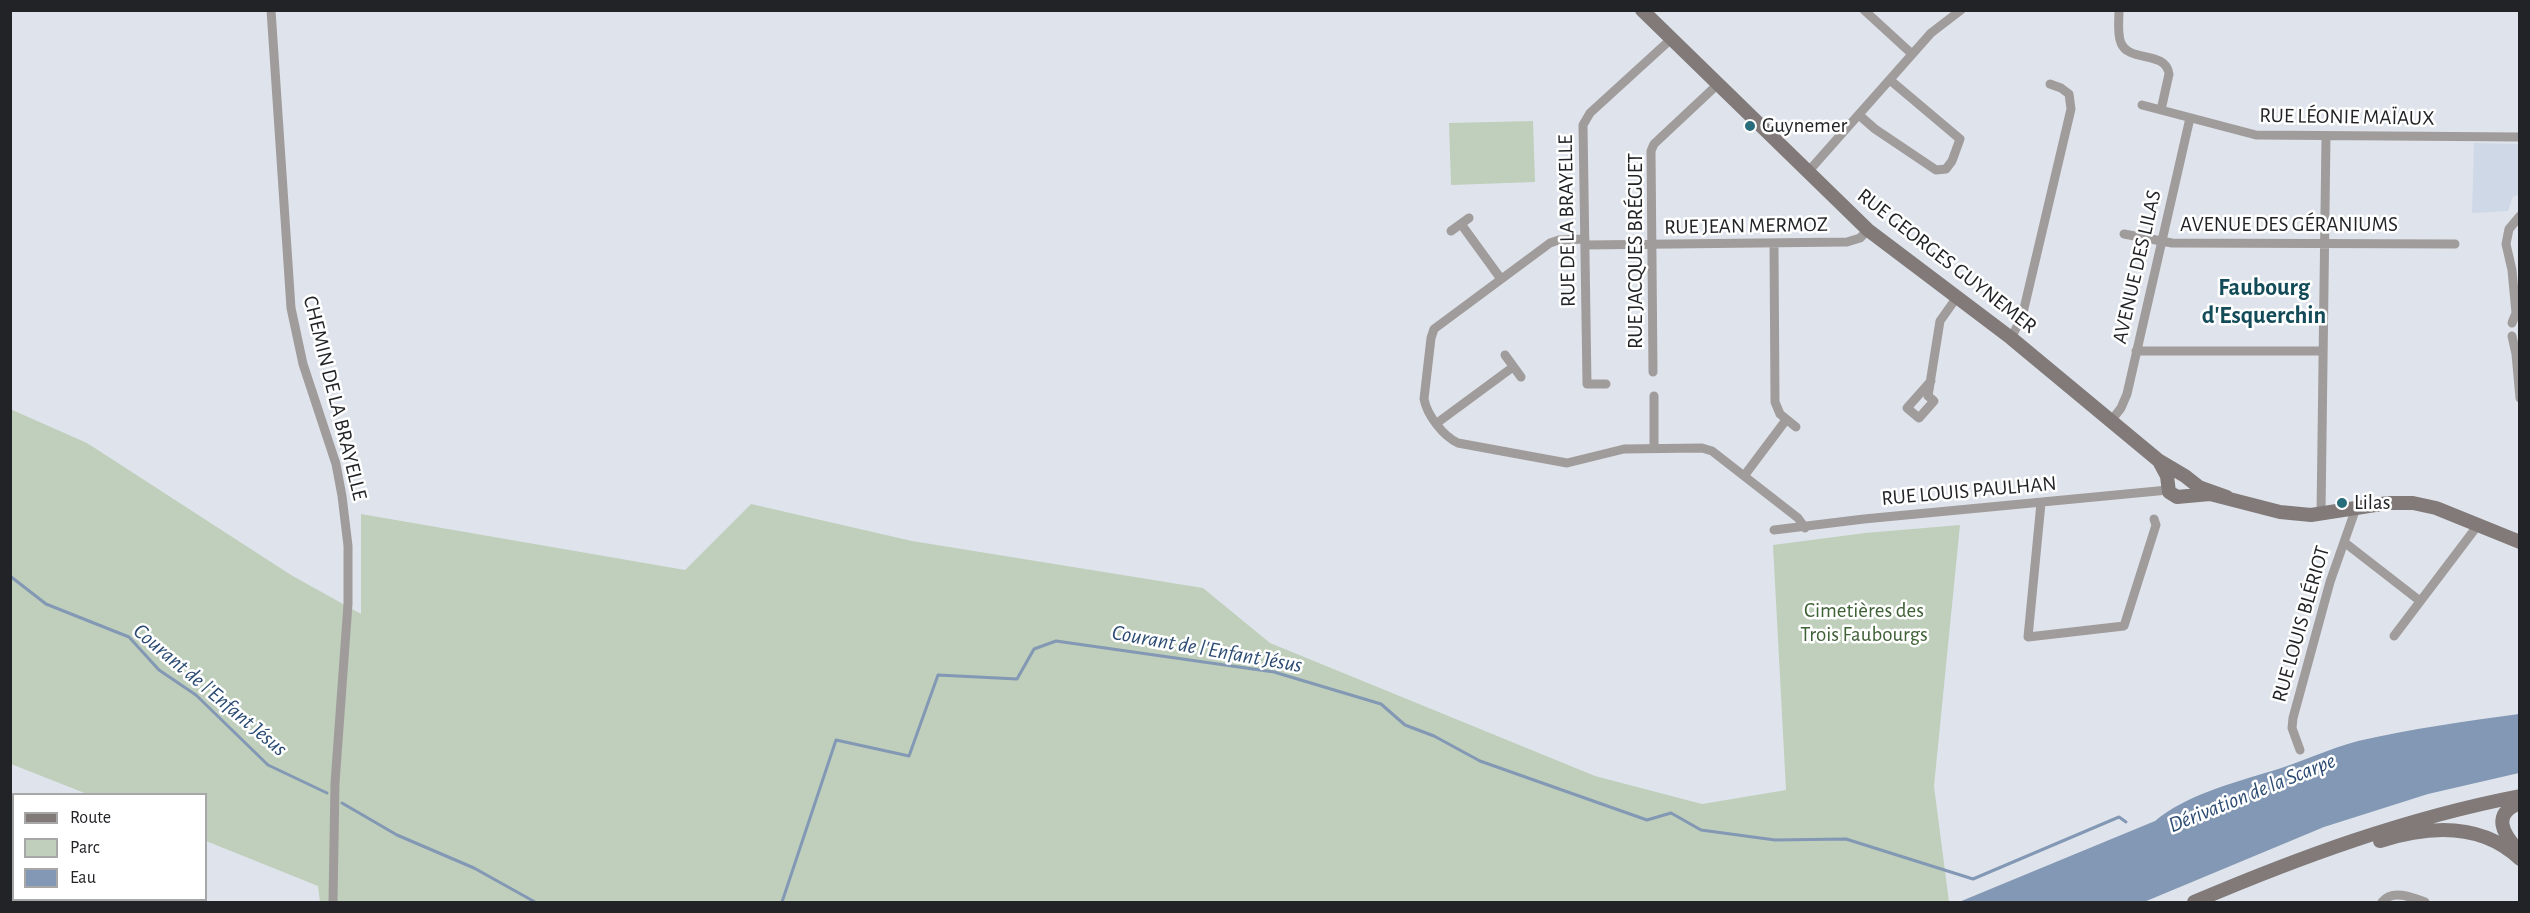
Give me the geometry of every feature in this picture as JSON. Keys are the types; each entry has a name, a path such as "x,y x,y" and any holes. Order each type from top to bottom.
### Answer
{"main road":[{"name":"RUE GEORGES GUYNEMER","path":"1647,12 1670,40 1868,230 2011,338 2158,460 2199,487 2280,512 2321,514 2388,503 2413,503 2436,508 2520,542"},
{"name":"RUE GEORGES GUYNEMER","path":"2158,460 2164,469 2168,486"},
{"path":"2174,475 2186,477 2191,489 2184,496 2175,497 2168,486 2174,475"},
{"name":"RUE GEORGES GUYNEMER","path":"2184,496 2207,494 2227,497"},
{"path":"2194,903 2287,864 2382,831 2425,817 2520,796"},
{"path":"2519,851 2505,835 2502,823 2508,810 2520,802"},
{"path":"2382,831 2427,824 2462,825 2496,835 2519,851"},
{"path":"2216,903 2326,859 2410,833 2444,829 2469,832 2500,844 2520,859"}],"street":[{"name":"CHEMIN DE LA BRAYELLE","path":"271,10 291,308 303,364 336,464 348,546 348,604 335,783 333,903"},
{"path":"1864,10 1912,54"},
{"path":"1807,173 1931,33 1961,10"},
{"path":"2119,10 2120,41 2124,48 2134,54 2161,62 2168,68 2169,74 2161,110"},
{"name":"RUE DE LA BRAYELLE","path":"1606,384 1587,384 1585,121 1590,112 1670,40"},
{"path":"1859,115 1875,129 1936,170 1946,169 1952,161 1960,139 1890,80"},
{"path":"2011,338 2022,317 2071,109 2069,94 2050,84"},
{"name":"RUE JACQUES BRÉGUET","path":"1653,372 1652,147 1717,85"},
{"name":"RUE LÉONIE MAÏAUX","path":"2142,105 2256,135 2520,137"},
{"name":"AVENUE DES LILAS","path":"2111,421 2126,398 2190,118"},
{"path":"2321,514 2326,136"},
{"path":"2512,323 2516,313 2512,270 2506,244 2509,229 2520,216"},
{"path":"1451,231 1469,218"},
{"path":"1461,224 1501,279"},
{"name":"RUE JEAN MERMOZ","path":"1437,423 1426,407 1424,399 1432,334 1441,322 1554,241 1651,245 1847,242 1860,238 1868,230"},
{"name":"AVENUE DES GÉRANIUMS","path":"2124,234 2162,242 2455,244"},
{"path":"1774,243 1775,402 1780,414 1796,428"},
{"path":"1931,381 1940,321 1957,297"},
{"path":"2511,336 2516,354 2520,398"},
{"path":"2136,351 2323,351"},
{"path":"1505,355 1521,377"},
{"path":"1513,367 1437,423 1449,437 1458,443 1567,463 1619,450 1654,448 1707,450 1798,518 1805,528"},
{"path":"1654,396 1654,448"},
{"path":"1743,476 1786,420"},
{"name":"RUE LOUIS PAULHAN","path":"1774,530 1864,519 2041,503 2168,486"},
{"path":"2041,503 2028,637 2124,626 2156,525 2154,519"},
{"name":"RUE LOUIS BLÉRIOT","path":"2300,750 2293,734 2293,718 2330,582 2356,508"},
{"path":"2394,636 2478,525"},
{"path":"2344,542 2420,601"},
{"path":"2382,903 2386,897 2392,895 2407,896 2425,903"}],"shaded area":[{"path":"2474,143 2519,144 2519,195 2513,196 2508,211 2472,213"}],"green space":[{"path":"1533,121 1535,182 1451,185 1449,123"},
{"name":"Cimetières des Trois Faubourgs","path":"10,409 87,443 291,575 361,614 361,514 685,570 751,504 912,541 1203,588 1270,643 1595,776 1702,804 1786,790 1773,545 1865,533 1960,525 1934,786 1949,902 320,902 318,886 207,841 207,793 84,793 11,764"}],"water":[{"name":"Dérivation de la Scarpe","path":"2519,714 2519,773 2428,794 2324,827 2144,902 1959,902 2155,821 2195,797 2336,748 2398,733"}],"waterway":[{"name":"Courant de l'Enfant Jésus","path":"10,576 46,604 129,637 159,670 196,695 268,765 327,793"},
{"name":"Courant de l'Enfant Jésus","path":"782,902 836,740 909,756 938,675 1017,679 1034,649 1056,641 1274,672 1381,704 1405,725 1434,736 1480,761 1647,820 1671,813 1701,830 1775,840 1846,839 1973,879 2119,817 2126,822"},
{"name":"Courant de l'Enfant Jésus","path":"342,803 397,835 474,868 535,902"}],"place":[{"name":"Guynemer","path":"1750,126"},
{"name":"Lilas","path":"2342,503"}],"district":[{"name":"Faubourg d'Esquerchin","path":"2264,302"}]}
